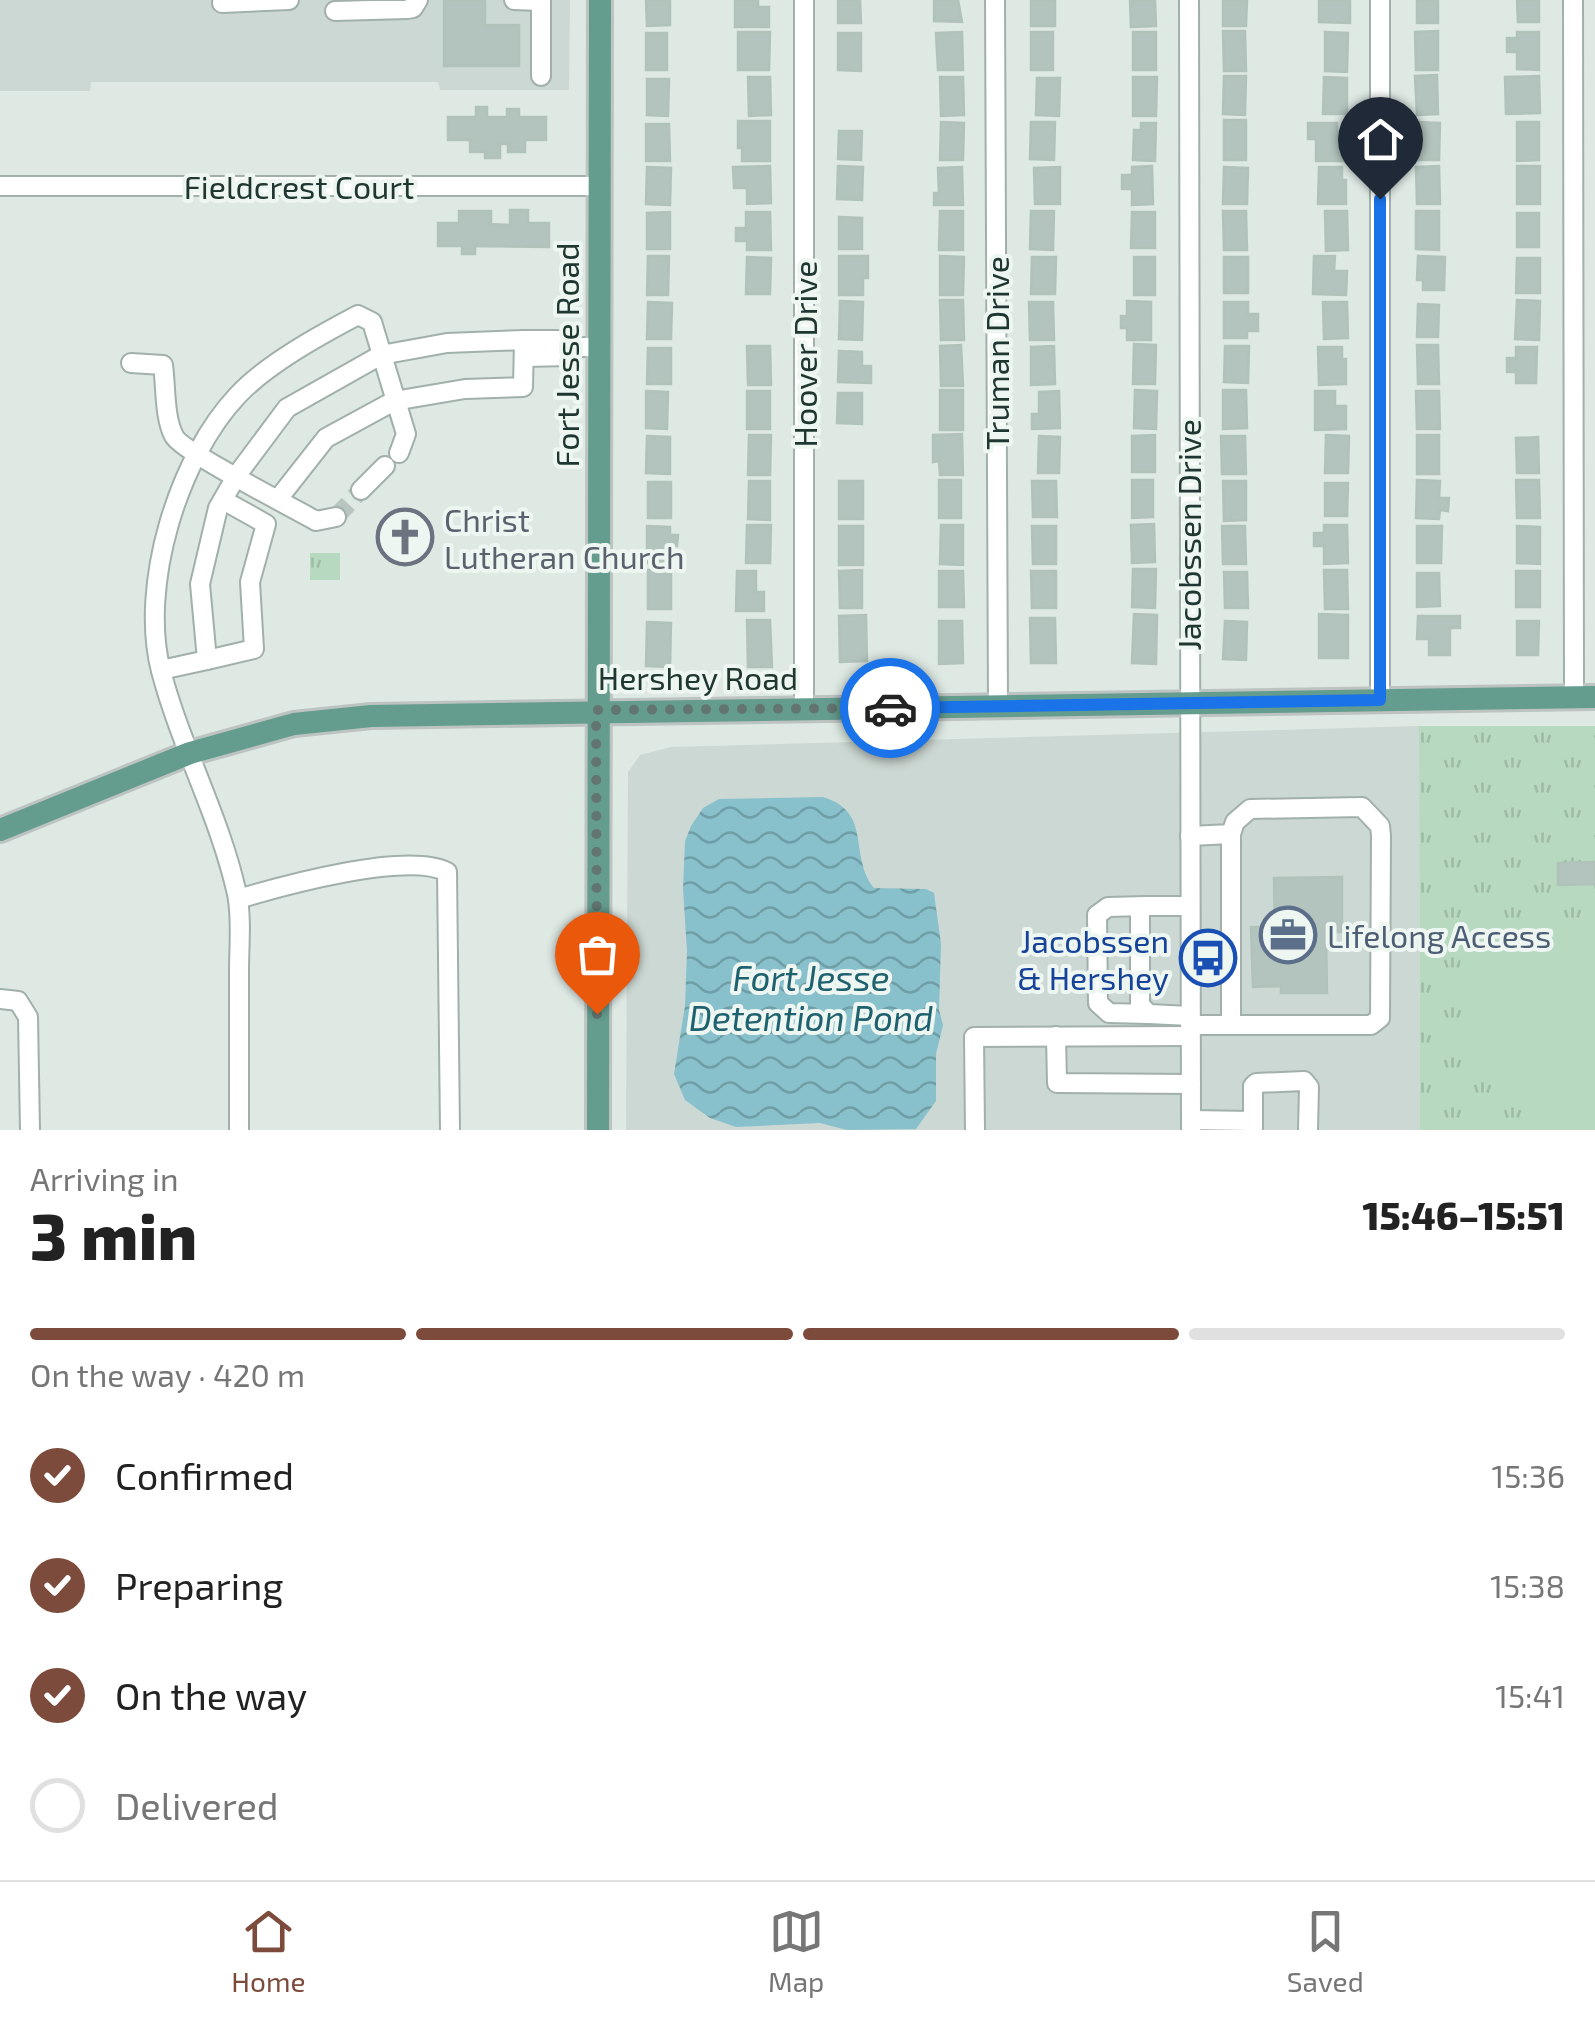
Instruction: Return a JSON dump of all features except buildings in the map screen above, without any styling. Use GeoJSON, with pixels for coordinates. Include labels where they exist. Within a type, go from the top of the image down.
{"type":"FeatureCollection","features":[{"type":"Feature","properties":{"kind":"main road","name":"Fort Jesse Road"},"geometry":{"type":"LineString","coordinates":[[598,1130],[596,710],[588,347],[599,186],[600,0]]}},
{"type":"Feature","properties":{"kind":"main road","name":"Hershey Road"},"geometry":{"type":"LineString","coordinates":[[0,830],[190,753],[294,724],[371,716],[1584,697]]}},
{"type":"Feature","properties":{"kind":"street"},"geometry":{"type":"LineString","coordinates":[[222,3],[289,0]]}},
{"type":"Feature","properties":{"kind":"street"},"geometry":{"type":"LineString","coordinates":[[336,11],[407,9],[414,8],[418,0]]}},
{"type":"Feature","properties":{"kind":"street"},"geometry":{"type":"LineString","coordinates":[[514,0],[541,1],[541,76]]}},
{"type":"Feature","properties":{"kind":"street","name":"Hoover Drive"},"geometry":{"type":"LineString","coordinates":[[804,0],[804,709]]}},
{"type":"Feature","properties":{"kind":"street","name":"Truman Drive"},"geometry":{"type":"LineString","coordinates":[[995,0],[998,707]]}},
{"type":"Feature","properties":{"kind":"street","name":"Jacobssen Drive"},"geometry":{"type":"LineString","coordinates":[[1189,0],[1191,1125]]}},
{"type":"Feature","properties":{"kind":"street"},"geometry":{"type":"LineString","coordinates":[[1380,0],[1380,700]]}},
{"type":"Feature","properties":{"kind":"street"},"geometry":{"type":"LineString","coordinates":[[1573,0],[1584,697]]}},
{"type":"Feature","properties":{"kind":"street","name":"Fieldcrest Court"},"geometry":{"type":"LineString","coordinates":[[0,186],[599,186]]}},
{"type":"Feature","properties":{"kind":"street"},"geometry":{"type":"LineString","coordinates":[[239,1130],[238,900],[211,806],[161,670],[156,642],[160,554],[194,454],[239,394],[312,339],[358,316],[372,322],[406,434],[392,460],[361,490]]}},
{"type":"Feature","properties":{"kind":"street"},"geometry":{"type":"LineString","coordinates":[[206,660],[200,584],[218,508],[236,475],[288,408],[381,355],[447,343],[524,349],[569,340],[588,347]]}},
{"type":"Feature","properties":{"kind":"street"},"geometry":{"type":"LineString","coordinates":[[278,499],[326,438],[394,401],[464,390],[523,387],[524,349]]}},
{"type":"Feature","properties":{"kind":"street"},"geometry":{"type":"LineString","coordinates":[[131,363],[163,365],[175,440],[316,520],[336,516]]}},
{"type":"Feature","properties":{"kind":"street"},"geometry":{"type":"LineString","coordinates":[[161,670],[254,648],[250,582],[266,524],[223,500]]}},
{"type":"Feature","properties":{"kind":"street"},"geometry":{"type":"LineString","coordinates":[[975,1130],[974,1036],[1056,1036],[1190,1026],[1372,1026],[1380,1018],[1381,836],[1375,818],[1362,807],[1250,809],[1235,822],[1231,834],[1231,1025]]}},
{"type":"Feature","properties":{"kind":"street"},"geometry":{"type":"LineString","coordinates":[[1190,836],[1231,834]]}},
{"type":"Feature","properties":{"kind":"street"},"geometry":{"type":"LineString","coordinates":[[238,900],[329,875],[383,868],[437,867],[447,872],[450,1130]]}},
{"type":"Feature","properties":{"kind":"street"},"geometry":{"type":"LineString","coordinates":[[1146,906],[1140,911],[1140,1004],[1149,1014]]}},
{"type":"Feature","properties":{"kind":"street"},"geometry":{"type":"LineString","coordinates":[[1190,906],[1108,907],[1097,915],[1098,1002],[1108,1014],[1149,1014],[1190,1026]]}},
{"type":"Feature","properties":{"kind":"street"},"geometry":{"type":"LineString","coordinates":[[0,999],[18,1001],[28,1018],[30,1130]]}},
{"type":"Feature","properties":{"kind":"street"},"geometry":{"type":"LineString","coordinates":[[1056,1036],[1057,1083],[1191,1084]]}},
{"type":"Feature","properties":{"kind":"street"},"geometry":{"type":"LineString","coordinates":[[1191,1125],[1253,1126],[1256,1082],[1304,1081],[1308,1086],[1308,1130]]}},
{"type":"Feature","properties":{"kind":"shaded area"},"geometry":{"type":"Polygon","coordinates":[[[0,0],[570,0],[569,90],[440,90],[438,82],[91,82],[90,91],[0,91],[0,0]]]}},
{"type":"Feature","properties":{"kind":"shaded area"},"geometry":{"type":"Polygon","coordinates":[[[1419,726],[1420,1130],[626,1130],[628,772],[640,755],[671,747],[1419,726]]]}},
{"type":"Feature","properties":{"kind":"green space"},"geometry":{"type":"Polygon","coordinates":[[[310,553],[340,553],[340,580],[310,580],[310,553]]]}},
{"type":"Feature","properties":{"kind":"green space"},"geometry":{"type":"Polygon","coordinates":[[[1419,726],[1595,726],[1595,1130],[1420,1130],[1419,726]]]}},
{"type":"Feature","properties":{"kind":"green space"},"geometry":{"type":"Polygon","coordinates":[[[1595,920],[1595,1126],[1532,1114],[1491,1085],[1477,1064],[1468,1039],[1460,969],[1463,923],[1595,920]]]}},
{"type":"Feature","properties":{"kind":"water","name":"Fort Jesse Detention Pond"},"geometry":{"type":"Polygon","coordinates":[[[823,797],[848,813],[866,875],[874,888],[926,889],[934,893],[941,944],[939,1010],[943,1025],[936,1054],[936,1101],[916,1129],[847,1130],[820,1123],[736,1127],[710,1118],[685,1100],[674,1074],[685,1006],[683,889],[685,841],[691,826],[703,808],[719,799],[823,797]]]}},
{"type":"Feature","properties":{"kind":"tunnel"},"geometry":{"type":"LineString","coordinates":[[336,517],[361,490]]}},
{"type":"Feature","properties":{"kind":"way so far"},"geometry":{"type":"LineString","coordinates":[[597,1014],[596,710],[890,708]]}},
{"type":"Feature","properties":{"kind":"place","name":"Christ Lutheran Church"},"geometry":{"type":"Point","coordinates":[405,537]}},
{"type":"Feature","properties":{"kind":"place","name":"Lifelong Access"},"geometry":{"type":"Point","coordinates":[1288,935]}},
{"type":"Feature","properties":{"kind":"place","name":"Jacobssen & Hershey"},"geometry":{"type":"Point","coordinates":[1208,958]}},
{"type":"Feature","properties":{"kind":"route"},"geometry":{"type":"LineString","coordinates":[[890,708],[1380,700],[1380,199]]}}]}
